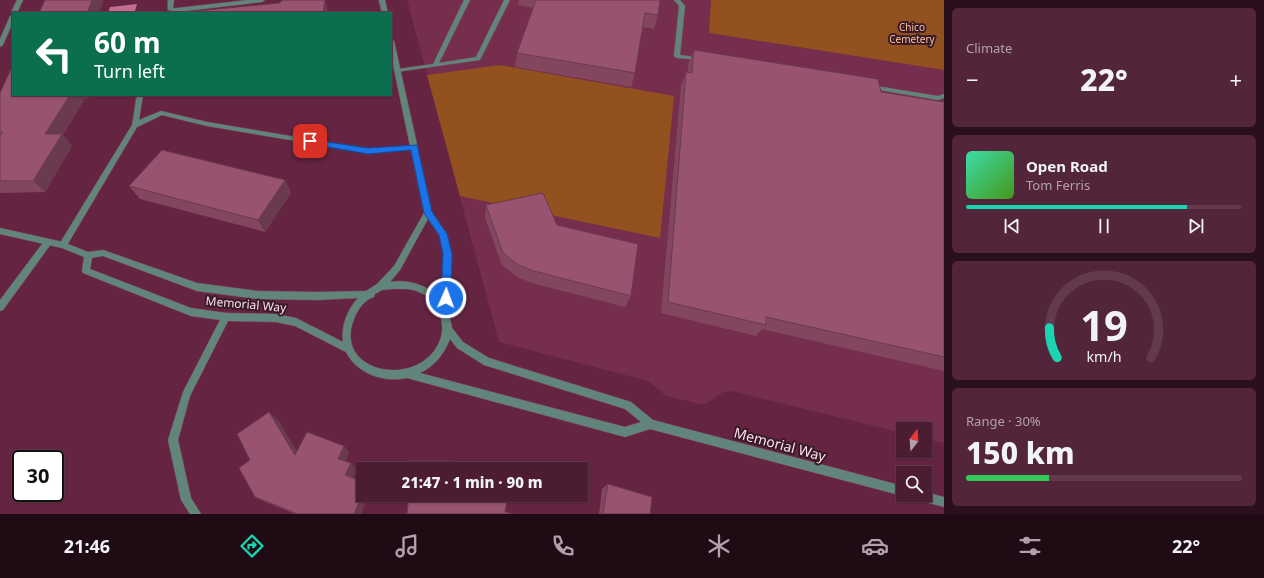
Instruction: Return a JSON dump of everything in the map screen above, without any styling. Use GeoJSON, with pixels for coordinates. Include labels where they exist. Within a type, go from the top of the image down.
{"type":"FeatureCollection","features":[{"type":"Feature","properties":{"kind":"street"},"geometry":{"type":"LineString","coordinates":[[14,12],[20,0]]}},
{"type":"Feature","properties":{"kind":"street"},"geometry":{"type":"LineString","coordinates":[[171,0],[170,9],[177,10],[262,0]]}},
{"type":"Feature","properties":{"kind":"street"},"geometry":{"type":"LineString","coordinates":[[382,0],[385,12]]}},
{"type":"Feature","properties":{"kind":"street"},"geometry":{"type":"LineString","coordinates":[[435,65],[467,0]]}},
{"type":"Feature","properties":{"kind":"street"},"geometry":{"type":"LineString","coordinates":[[398,71],[478,59],[507,0]]}},
{"type":"Feature","properties":{"kind":"street"},"geometry":{"type":"LineString","coordinates":[[677,0],[682,6],[677,56],[708,60]]}},
{"type":"Feature","properties":{"kind":"street"},"geometry":{"type":"LineString","coordinates":[[0,45],[12,18]]}},
{"type":"Feature","properties":{"kind":"street"},"geometry":{"type":"LineString","coordinates":[[392,45],[428,213],[443,234],[448,254],[445,313],[447,336],[441,350],[430,362],[416,371],[399,375],[382,375],[367,369],[354,358],[348,349],[346,328],[352,313],[362,300],[380,287],[397,268],[428,213]]}},
{"type":"Feature","properties":{"kind":"street"},"geometry":{"type":"LineString","coordinates":[[862,86],[938,98],[944,96]]}},
{"type":"Feature","properties":{"kind":"street"},"geometry":{"type":"LineString","coordinates":[[63,245],[135,125],[140,96]]}},
{"type":"Feature","properties":{"kind":"street"},"geometry":{"type":"LineString","coordinates":[[135,125],[161,112],[207,124],[368,151],[414,147]]}},
{"type":"Feature","properties":{"kind":"street","name":"Memorial Way"},"geometry":{"type":"LineString","coordinates":[[0,231],[63,245],[88,255],[103,253],[197,287],[258,296],[371,294]]}},
{"type":"Feature","properties":{"kind":"street"},"geometry":{"type":"LineString","coordinates":[[0,307],[48,242]]}},
{"type":"Feature","properties":{"kind":"street","name":"Memorial Way"},"geometry":{"type":"LineString","coordinates":[[88,255],[86,271],[191,312],[226,317],[276,318],[296,322],[348,349]]}},
{"type":"Feature","properties":{"kind":"street"},"geometry":{"type":"LineString","coordinates":[[380,287],[409,285],[423,289],[435,297],[445,313]]}},
{"type":"Feature","properties":{"kind":"street"},"geometry":{"type":"LineString","coordinates":[[196,514],[186,500],[173,440],[186,395],[226,317]]}},
{"type":"Feature","properties":{"kind":"street","name":"Memorial Way"},"geometry":{"type":"LineString","coordinates":[[447,329],[460,345],[487,362],[628,405],[650,424],[896,489]]}},
{"type":"Feature","properties":{"kind":"street"},"geometry":{"type":"LineString","coordinates":[[407,374],[625,432],[650,424]]}},
{"type":"Feature","properties":{"kind":"street"},"geometry":{"type":"LineString","coordinates":[[932,499],[944,502]]}},
{"type":"Feature","properties":{"kind":"shaded area"},"geometry":{"type":"Polygon","coordinates":[[[407,0],[711,0],[709,33],[944,70],[944,443],[932,440],[932,422],[896,422],[896,431],[731,391],[723,392],[706,404],[700,404],[666,396],[648,381],[499,342],[407,0]]]}},
{"type":"Feature","properties":{"kind":"shaded area"},"geometry":{"type":"Polygon","coordinates":[[[137,4],[135,11],[108,12],[110,7],[137,4]]]}},
{"type":"Feature","properties":{"kind":"green space","name":"Chico Cemetery"},"geometry":{"type":"Polygon","coordinates":[[[711,0],[944,0],[944,70],[709,33],[711,0]]]}},
{"type":"Feature","properties":{"kind":"green space"},"geometry":{"type":"Polygon","coordinates":[[[500,65],[674,96],[660,238],[460,196],[427,75],[500,65]]]}},
{"type":"Feature","properties":{"kind":"building"},"geometry":{"type":"Polygon","coordinates":[[[45,0],[92,0],[87,12],[39,12],[45,0]]]}},
{"type":"Feature","properties":{"kind":"building"},"geometry":{"type":"Polygon","coordinates":[[[283,0],[325,0],[323,12],[196,12],[196,11],[279,3],[283,0]]]}},
{"type":"Feature","properties":{"kind":"building"},"geometry":{"type":"Polygon","coordinates":[[[536,0],[660,0],[658,15],[645,13],[635,73],[517,53],[536,0]]]}},
{"type":"Feature","properties":{"kind":"building"},"geometry":{"type":"Polygon","coordinates":[[[694,50],[878,79],[881,92],[944,102],[944,357],[766,317],[766,325],[668,302],[686,72],[692,73],[694,50]]]}},
{"type":"Feature","properties":{"kind":"building"},"geometry":{"type":"Polygon","coordinates":[[[12,69],[12,96],[69,96],[45,134],[62,134],[33,181],[0,181],[0,136],[3,132],[0,132],[0,93],[12,69]]]}},
{"type":"Feature","properties":{"kind":"building"},"geometry":{"type":"Polygon","coordinates":[[[162,150],[285,180],[258,220],[129,186],[162,150]]]}},
{"type":"Feature","properties":{"kind":"building"},"geometry":{"type":"Polygon","coordinates":[[[543,193],[557,225],[638,244],[631,296],[534,271],[518,265],[503,253],[486,205],[543,193]]]}},
{"type":"Feature","properties":{"kind":"building"},"geometry":{"type":"Polygon","coordinates":[[[269,412],[295,455],[307,432],[344,446],[338,459],[351,463],[345,475],[356,479],[356,502],[359,502],[354,514],[298,514],[255,497],[239,468],[250,460],[237,434],[269,412]]]}},
{"type":"Feature","properties":{"kind":"building"},"geometry":{"type":"Polygon","coordinates":[[[411,461],[451,461],[451,462],[411,461]]]}},
{"type":"Feature","properties":{"kind":"building"},"geometry":{"type":"Polygon","coordinates":[[[608,484],[652,497],[650,514],[603,514],[608,484]]]}},
{"type":"Feature","properties":{"kind":"building"},"geometry":{"type":"Polygon","coordinates":[[[408,502],[507,502],[505,512],[514,514],[407,514],[408,502]]]}},
{"type":"Feature","properties":{"kind":"route"},"geometry":{"type":"LineString","coordinates":[[310,141],[368,151],[414,147],[428,213],[443,234],[448,254],[446,298]]}}]}
